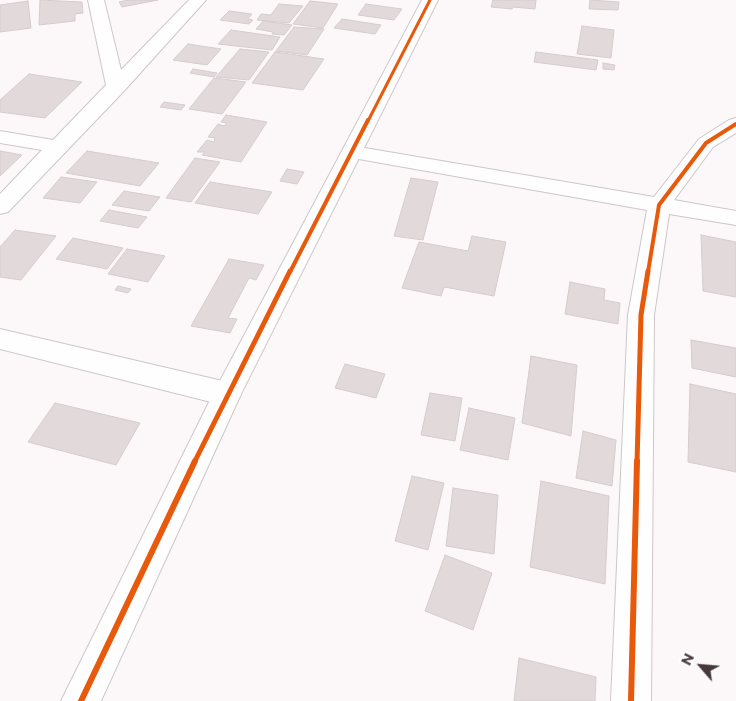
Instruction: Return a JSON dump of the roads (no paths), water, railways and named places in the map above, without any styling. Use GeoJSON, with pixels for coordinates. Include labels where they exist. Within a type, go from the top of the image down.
{"type":"FeatureCollection","features":[{"type":"Feature","properties":{"kind":"street"},"geometry":{"type":"LineString","coordinates":[[96,0],[116,88]]}},
{"type":"Feature","properties":{"kind":"street"},"geometry":{"type":"LineString","coordinates":[[0,207],[116,88],[198,0]]}},
{"type":"Feature","properties":{"kind":"street"},"geometry":{"type":"LineString","coordinates":[[81,701],[227,394],[430,0]]}},
{"type":"Feature","properties":{"kind":"street"},"geometry":{"type":"LineString","coordinates":[[631,701],[641,315],[659,205],[706,143],[736,124]]}},
{"type":"Feature","properties":{"kind":"street"},"geometry":{"type":"LineString","coordinates":[[0,137],[58,147]]}},
{"type":"Feature","properties":{"kind":"street"},"geometry":{"type":"LineString","coordinates":[[353,152],[736,218]]}},
{"type":"Feature","properties":{"kind":"street"},"geometry":{"type":"LineString","coordinates":[[0,339],[227,394]]}}]}
